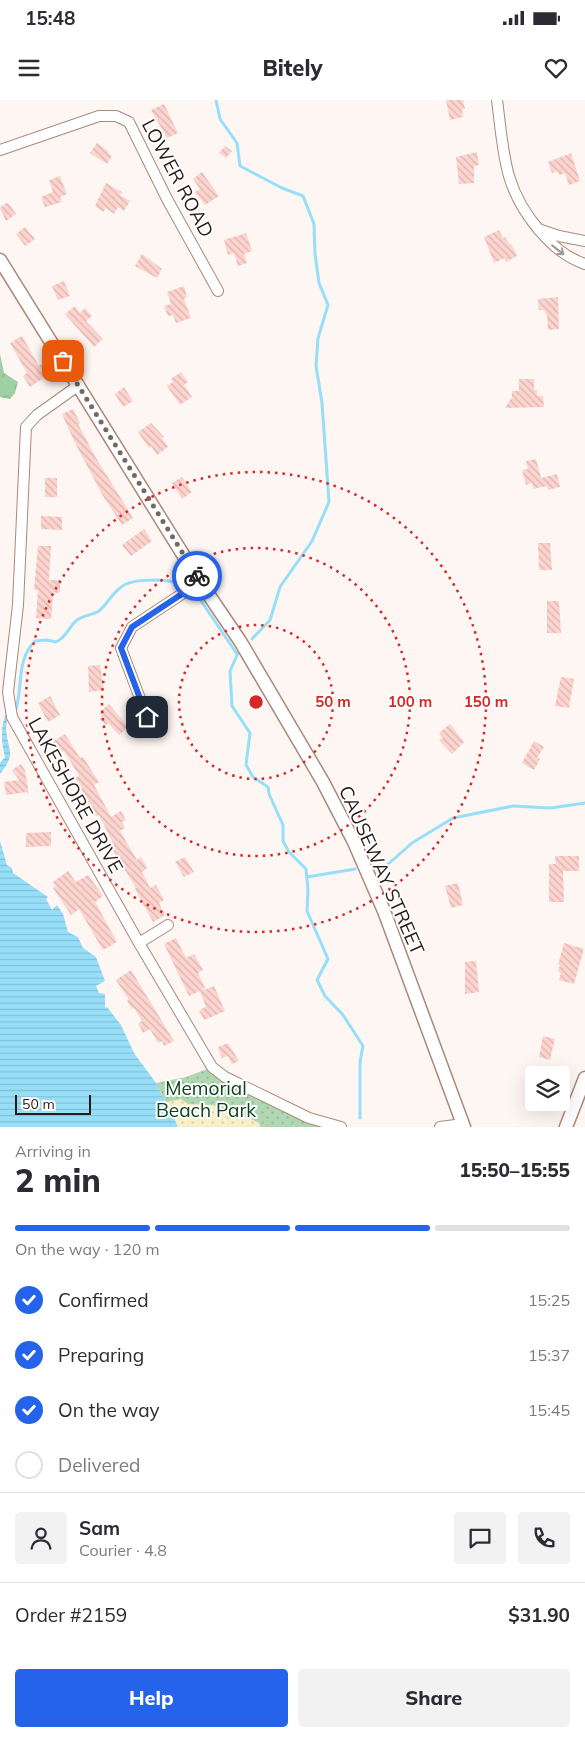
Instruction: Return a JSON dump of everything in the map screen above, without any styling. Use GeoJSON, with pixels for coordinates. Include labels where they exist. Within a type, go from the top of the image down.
{"type":"FeatureCollection","features":[{"type":"Feature","properties":{"kind":"street"},"geometry":{"type":"LineString","coordinates":[[497,100],[511,187],[521,208],[537,229],[557,250],[570,259],[585,264]]}},
{"type":"Feature","properties":{"kind":"street","name":"LOWER ROAD"},"geometry":{"type":"LineString","coordinates":[[0,150],[99,116],[116,116],[129,122],[167,199],[218,291]]}},
{"type":"Feature","properties":{"kind":"street"},"geometry":{"type":"LineString","coordinates":[[537,229],[585,241]]}},
{"type":"Feature","properties":{"kind":"street","name":"CAUSEWAY STREET"},"geometry":{"type":"LineString","coordinates":[[0,260],[200,582],[249,656],[323,782],[354,842],[384,911],[463,1126]]}},
{"type":"Feature","properties":{"kind":"street","name":"LAKESHORE DRIVE"},"geometry":{"type":"LineString","coordinates":[[78,385],[37,415],[26,427],[18,605],[8,692],[12,717],[139,943],[212,1067],[225,1077],[294,1111],[315,1120],[342,1127]]}},
{"type":"Feature","properties":{"kind":"street"},"geometry":{"type":"LineString","coordinates":[[147,717],[121,648],[132,627],[200,582]]}},
{"type":"Feature","properties":{"kind":"street"},"geometry":{"type":"LineString","coordinates":[[139,943],[168,925]]}},
{"type":"Feature","properties":{"kind":"street"},"geometry":{"type":"LineString","coordinates":[[566,1127],[585,1078]]}},
{"type":"Feature","properties":{"kind":"street"},"geometry":{"type":"LineString","coordinates":[[440,1127],[463,1126]]}},
{"type":"Feature","properties":{"kind":"green space"},"geometry":{"type":"Polygon","coordinates":[[[0,354],[4,373],[18,382],[15,393],[10,399],[0,397],[0,354]]]}},
{"type":"Feature","properties":{"kind":"green space","name":"Memorial Beach Park"},"geometry":{"type":"Polygon","coordinates":[[[212,1067],[217,1072],[341,1127],[178,1127],[156,1083],[186,1077],[212,1067]]]}},
{"type":"Feature","properties":{"kind":"sand"},"geometry":{"type":"Polygon","coordinates":[[[181,1099],[188,1104],[213,1105],[228,1113],[233,1110],[259,1123],[260,1127],[178,1127],[167,1102],[181,1099]]]}},
{"type":"Feature","properties":{"kind":"water"},"geometry":{"type":"Polygon","coordinates":[[[8,710],[6,729],[10,756],[0,774],[0,763],[5,757],[2,727],[8,710]]]}},
{"type":"Feature","properties":{"kind":"water"},"geometry":{"type":"Polygon","coordinates":[[[0,841],[7,865],[12,868],[13,873],[48,897],[46,899],[52,910],[57,905],[63,914],[68,932],[78,937],[83,948],[96,957],[105,981],[96,986],[99,993],[105,994],[105,1008],[107,1007],[121,1025],[134,1053],[156,1083],[178,1127],[0,1127],[0,841]]]}},
{"type":"Feature","properties":{"kind":"building"},"geometry":{"type":"Polygon","coordinates":[[[446,100],[463,100],[465,109],[462,109],[463,117],[450,120],[446,100]]]}},
{"type":"Feature","properties":{"kind":"building"},"geometry":{"type":"Polygon","coordinates":[[[164,104],[178,133],[167,138],[151,110],[164,104]]]}},
{"type":"Feature","properties":{"kind":"building"},"geometry":{"type":"Polygon","coordinates":[[[97,143],[112,156],[107,164],[90,153],[97,143]]]}},
{"type":"Feature","properties":{"kind":"building"},"geometry":{"type":"Polygon","coordinates":[[[225,146],[232,151],[226,158],[219,153],[225,146]]]}},
{"type":"Feature","properties":{"kind":"building"},"geometry":{"type":"Polygon","coordinates":[[[477,152],[479,165],[474,166],[474,183],[459,184],[456,157],[477,152]]]}},
{"type":"Feature","properties":{"kind":"building"},"geometry":{"type":"Polygon","coordinates":[[[571,153],[580,181],[569,185],[565,173],[559,175],[557,171],[552,173],[548,162],[571,153]]]}},
{"type":"Feature","properties":{"kind":"building"},"geometry":{"type":"Polygon","coordinates":[[[202,172],[219,196],[205,205],[195,192],[200,189],[193,179],[202,172]]]}},
{"type":"Feature","properties":{"kind":"building"},"geometry":{"type":"Polygon","coordinates":[[[60,176],[67,194],[60,197],[62,202],[45,207],[41,197],[53,192],[49,180],[60,176]]]}},
{"type":"Feature","properties":{"kind":"building"},"geometry":{"type":"Polygon","coordinates":[[[106,183],[122,192],[120,195],[130,201],[124,211],[118,207],[114,214],[106,208],[103,212],[95,206],[106,183]]]}},
{"type":"Feature","properties":{"kind":"building"},"geometry":{"type":"Polygon","coordinates":[[[6,203],[9,204],[16,214],[6,221],[0,208],[6,203]]]}},
{"type":"Feature","properties":{"kind":"building"},"geometry":{"type":"Polygon","coordinates":[[[25,227],[35,239],[25,246],[16,234],[25,227]]]}},
{"type":"Feature","properties":{"kind":"building"},"geometry":{"type":"Polygon","coordinates":[[[499,230],[503,238],[505,237],[511,244],[517,256],[506,262],[505,258],[494,263],[484,237],[499,230]]]}},
{"type":"Feature","properties":{"kind":"building"},"geometry":{"type":"Polygon","coordinates":[[[246,233],[252,251],[244,254],[247,263],[238,266],[234,253],[228,255],[224,240],[246,233]]]}},
{"type":"Feature","properties":{"kind":"building"},"geometry":{"type":"Polygon","coordinates":[[[142,254],[162,269],[157,278],[135,266],[142,254]]]}},
{"type":"Feature","properties":{"kind":"building"},"geometry":{"type":"Polygon","coordinates":[[[64,281],[70,296],[58,300],[52,286],[64,281]]]}},
{"type":"Feature","properties":{"kind":"building"},"geometry":{"type":"Polygon","coordinates":[[[184,286],[187,297],[184,299],[191,318],[176,323],[173,315],[168,316],[164,306],[171,304],[167,292],[184,286]]]}},
{"type":"Feature","properties":{"kind":"building"},"geometry":{"type":"Polygon","coordinates":[[[558,297],[559,329],[548,330],[547,316],[544,310],[539,310],[538,299],[558,297]]]}},
{"type":"Feature","properties":{"kind":"building"},"geometry":{"type":"Polygon","coordinates":[[[75,306],[80,313],[85,308],[92,316],[86,321],[103,339],[94,347],[65,314],[75,306]]]}},
{"type":"Feature","properties":{"kind":"building"},"geometry":{"type":"Polygon","coordinates":[[[22,336],[39,366],[41,364],[48,375],[30,387],[23,376],[27,373],[10,343],[22,336]]]}},
{"type":"Feature","properties":{"kind":"building"},"geometry":{"type":"Polygon","coordinates":[[[181,372],[188,382],[184,385],[192,397],[180,405],[167,386],[173,382],[171,379],[181,372]]]}},
{"type":"Feature","properties":{"kind":"building"},"geometry":{"type":"Polygon","coordinates":[[[519,379],[534,379],[534,390],[537,390],[537,396],[543,396],[544,407],[505,408],[512,397],[512,391],[519,391],[519,379]]]}},
{"type":"Feature","properties":{"kind":"building"},"geometry":{"type":"Polygon","coordinates":[[[124,387],[133,401],[123,407],[115,394],[124,387]]]}},
{"type":"Feature","properties":{"kind":"building"},"geometry":{"type":"Polygon","coordinates":[[[73,409],[80,423],[78,424],[96,458],[133,518],[122,525],[103,496],[62,414],[73,409]]]}},
{"type":"Feature","properties":{"kind":"building"},"geometry":{"type":"Polygon","coordinates":[[[151,423],[164,437],[162,438],[168,447],[157,455],[151,446],[149,448],[138,432],[151,423]]]}},
{"type":"Feature","properties":{"kind":"building"},"geometry":{"type":"Polygon","coordinates":[[[536,459],[541,478],[557,474],[560,487],[548,490],[547,486],[533,489],[532,483],[526,485],[522,470],[528,469],[526,461],[536,459]]]}},
{"type":"Feature","properties":{"kind":"building"},"geometry":{"type":"Polygon","coordinates":[[[182,477],[192,492],[182,499],[172,483],[182,477]]]}},
{"type":"Feature","properties":{"kind":"building"},"geometry":{"type":"Polygon","coordinates":[[[45,478],[57,478],[57,497],[45,497],[45,478]]]}},
{"type":"Feature","properties":{"kind":"building"},"geometry":{"type":"Polygon","coordinates":[[[41,516],[62,517],[62,530],[41,529],[41,516]]]}},
{"type":"Feature","properties":{"kind":"building"},"geometry":{"type":"Polygon","coordinates":[[[144,529],[152,541],[131,556],[122,545],[144,529]]]}},
{"type":"Feature","properties":{"kind":"building"},"geometry":{"type":"Polygon","coordinates":[[[538,543],[550,543],[552,570],[539,570],[538,543]]]}},
{"type":"Feature","properties":{"kind":"building"},"geometry":{"type":"Polygon","coordinates":[[[38,546],[51,546],[49,580],[60,580],[60,592],[53,594],[51,619],[36,618],[38,590],[34,590],[38,546]]]}},
{"type":"Feature","properties":{"kind":"building"},"geometry":{"type":"Polygon","coordinates":[[[547,601],[559,601],[561,633],[547,633],[547,601]]]}},
{"type":"Feature","properties":{"kind":"building"},"geometry":{"type":"Polygon","coordinates":[[[100,665],[104,690],[89,692],[88,666],[100,665]]]}},
{"type":"Feature","properties":{"kind":"building"},"geometry":{"type":"Polygon","coordinates":[[[561,677],[574,679],[569,708],[555,706],[561,677]]]}},
{"type":"Feature","properties":{"kind":"building"},"geometry":{"type":"Polygon","coordinates":[[[50,696],[60,715],[48,722],[38,703],[50,696]]]}},
{"type":"Feature","properties":{"kind":"building"},"geometry":{"type":"Polygon","coordinates":[[[109,704],[128,727],[119,735],[108,723],[106,725],[100,719],[102,716],[99,713],[109,704]]]}},
{"type":"Feature","properties":{"kind":"building"},"geometry":{"type":"Polygon","coordinates":[[[450,724],[464,742],[452,754],[439,740],[443,738],[439,733],[450,724]]]}},
{"type":"Feature","properties":{"kind":"building"},"geometry":{"type":"Polygon","coordinates":[[[65,734],[80,758],[83,757],[99,782],[94,785],[111,817],[121,811],[126,820],[122,822],[125,828],[120,831],[137,860],[141,857],[147,868],[142,872],[150,888],[156,885],[164,900],[159,903],[165,915],[153,922],[136,888],[111,847],[114,845],[99,815],[96,816],[75,778],[79,776],[64,751],[62,752],[59,748],[54,751],[49,744],[65,734]]]}},
{"type":"Feature","properties":{"kind":"building"},"geometry":{"type":"Polygon","coordinates":[[[534,741],[544,747],[537,758],[540,759],[534,770],[522,763],[534,741]]]}},
{"type":"Feature","properties":{"kind":"building"},"geometry":{"type":"Polygon","coordinates":[[[21,764],[25,770],[29,795],[27,792],[6,795],[4,782],[19,780],[12,770],[21,764]]]}},
{"type":"Feature","properties":{"kind":"building"},"geometry":{"type":"Polygon","coordinates":[[[51,832],[51,846],[26,847],[26,833],[51,832]]]}},
{"type":"Feature","properties":{"kind":"building"},"geometry":{"type":"Polygon","coordinates":[[[555,856],[579,856],[579,871],[563,871],[564,902],[549,902],[549,864],[556,864],[555,856]]]}},
{"type":"Feature","properties":{"kind":"building"},"geometry":{"type":"Polygon","coordinates":[[[185,857],[194,872],[184,877],[175,862],[185,857]]]}},
{"type":"Feature","properties":{"kind":"building"},"geometry":{"type":"Polygon","coordinates":[[[68,871],[76,882],[88,875],[103,896],[95,902],[117,942],[103,950],[79,909],[71,915],[53,888],[56,886],[53,882],[68,871]]]}},
{"type":"Feature","properties":{"kind":"building"},"geometry":{"type":"Polygon","coordinates":[[[458,883],[463,905],[451,908],[445,886],[458,883]]]}},
{"type":"Feature","properties":{"kind":"building"},"geometry":{"type":"Polygon","coordinates":[[[176,938],[186,958],[194,954],[203,970],[198,973],[205,988],[201,991],[214,986],[225,1011],[204,1020],[199,1010],[206,1007],[200,991],[189,996],[164,944],[176,938]]]}},
{"type":"Feature","properties":{"kind":"building"},"geometry":{"type":"Polygon","coordinates":[[[564,943],[584,949],[574,984],[559,980],[561,973],[558,972],[560,965],[558,965],[564,943]]]}},
{"type":"Feature","properties":{"kind":"building"},"geometry":{"type":"Polygon","coordinates":[[[476,961],[479,992],[465,994],[465,962],[476,961]]]}},
{"type":"Feature","properties":{"kind":"building"},"geometry":{"type":"Polygon","coordinates":[[[131,970],[174,1041],[164,1046],[162,1041],[158,1043],[150,1029],[143,1033],[138,1023],[142,1021],[134,1008],[132,1009],[127,1001],[129,1000],[116,980],[131,970]]]}},
{"type":"Feature","properties":{"kind":"building"},"geometry":{"type":"Polygon","coordinates":[[[543,1036],[555,1039],[550,1060],[539,1057],[543,1036]]]}},
{"type":"Feature","properties":{"kind":"building"},"geometry":{"type":"Polygon","coordinates":[[[228,1043],[239,1061],[232,1064],[228,1056],[222,1058],[218,1047],[228,1043]]]}},
{"type":"Feature","properties":{"kind":"waterway"},"geometry":{"type":"LineString","coordinates":[[216,100],[220,119],[237,143],[240,166],[282,188],[303,196],[314,224],[315,254],[319,283],[328,305],[318,338],[316,366],[322,403],[329,502],[312,541],[280,587],[270,620],[252,639]]}},
{"type":"Feature","properties":{"kind":"waterway"},"geometry":{"type":"LineString","coordinates":[[16,709],[22,665],[29,648],[35,641],[47,640],[56,642],[60,640],[77,620],[99,611],[117,590],[125,584],[151,580],[170,581],[184,585]]}},
{"type":"Feature","properties":{"kind":"waterway"},"geometry":{"type":"LineString","coordinates":[[195,592],[237,654]]}},
{"type":"Feature","properties":{"kind":"waterway"},"geometry":{"type":"LineString","coordinates":[[238,653],[230,671],[232,706],[250,733],[246,765],[253,777],[268,787],[269,794],[283,825],[283,841],[289,852],[306,869],[307,911],[328,959],[317,980],[325,996],[343,1015],[363,1046],[360,1062],[360,1118]]}},
{"type":"Feature","properties":{"kind":"waterway"},"geometry":{"type":"LineString","coordinates":[[377,867],[386,866],[412,843],[453,818],[513,806],[551,808],[585,803]]}},
{"type":"Feature","properties":{"kind":"waterway"},"geometry":{"type":"LineString","coordinates":[[307,877],[355,869]]}},
{"type":"Feature","properties":{"kind":"way so far"},"geometry":{"type":"LineString","coordinates":[[63,361],[197,576]]}},
{"type":"Feature","properties":{"kind":"route"},"geometry":{"type":"LineString","coordinates":[[147,717],[121,648],[132,627],[200,582],[197,576]]}}]}
